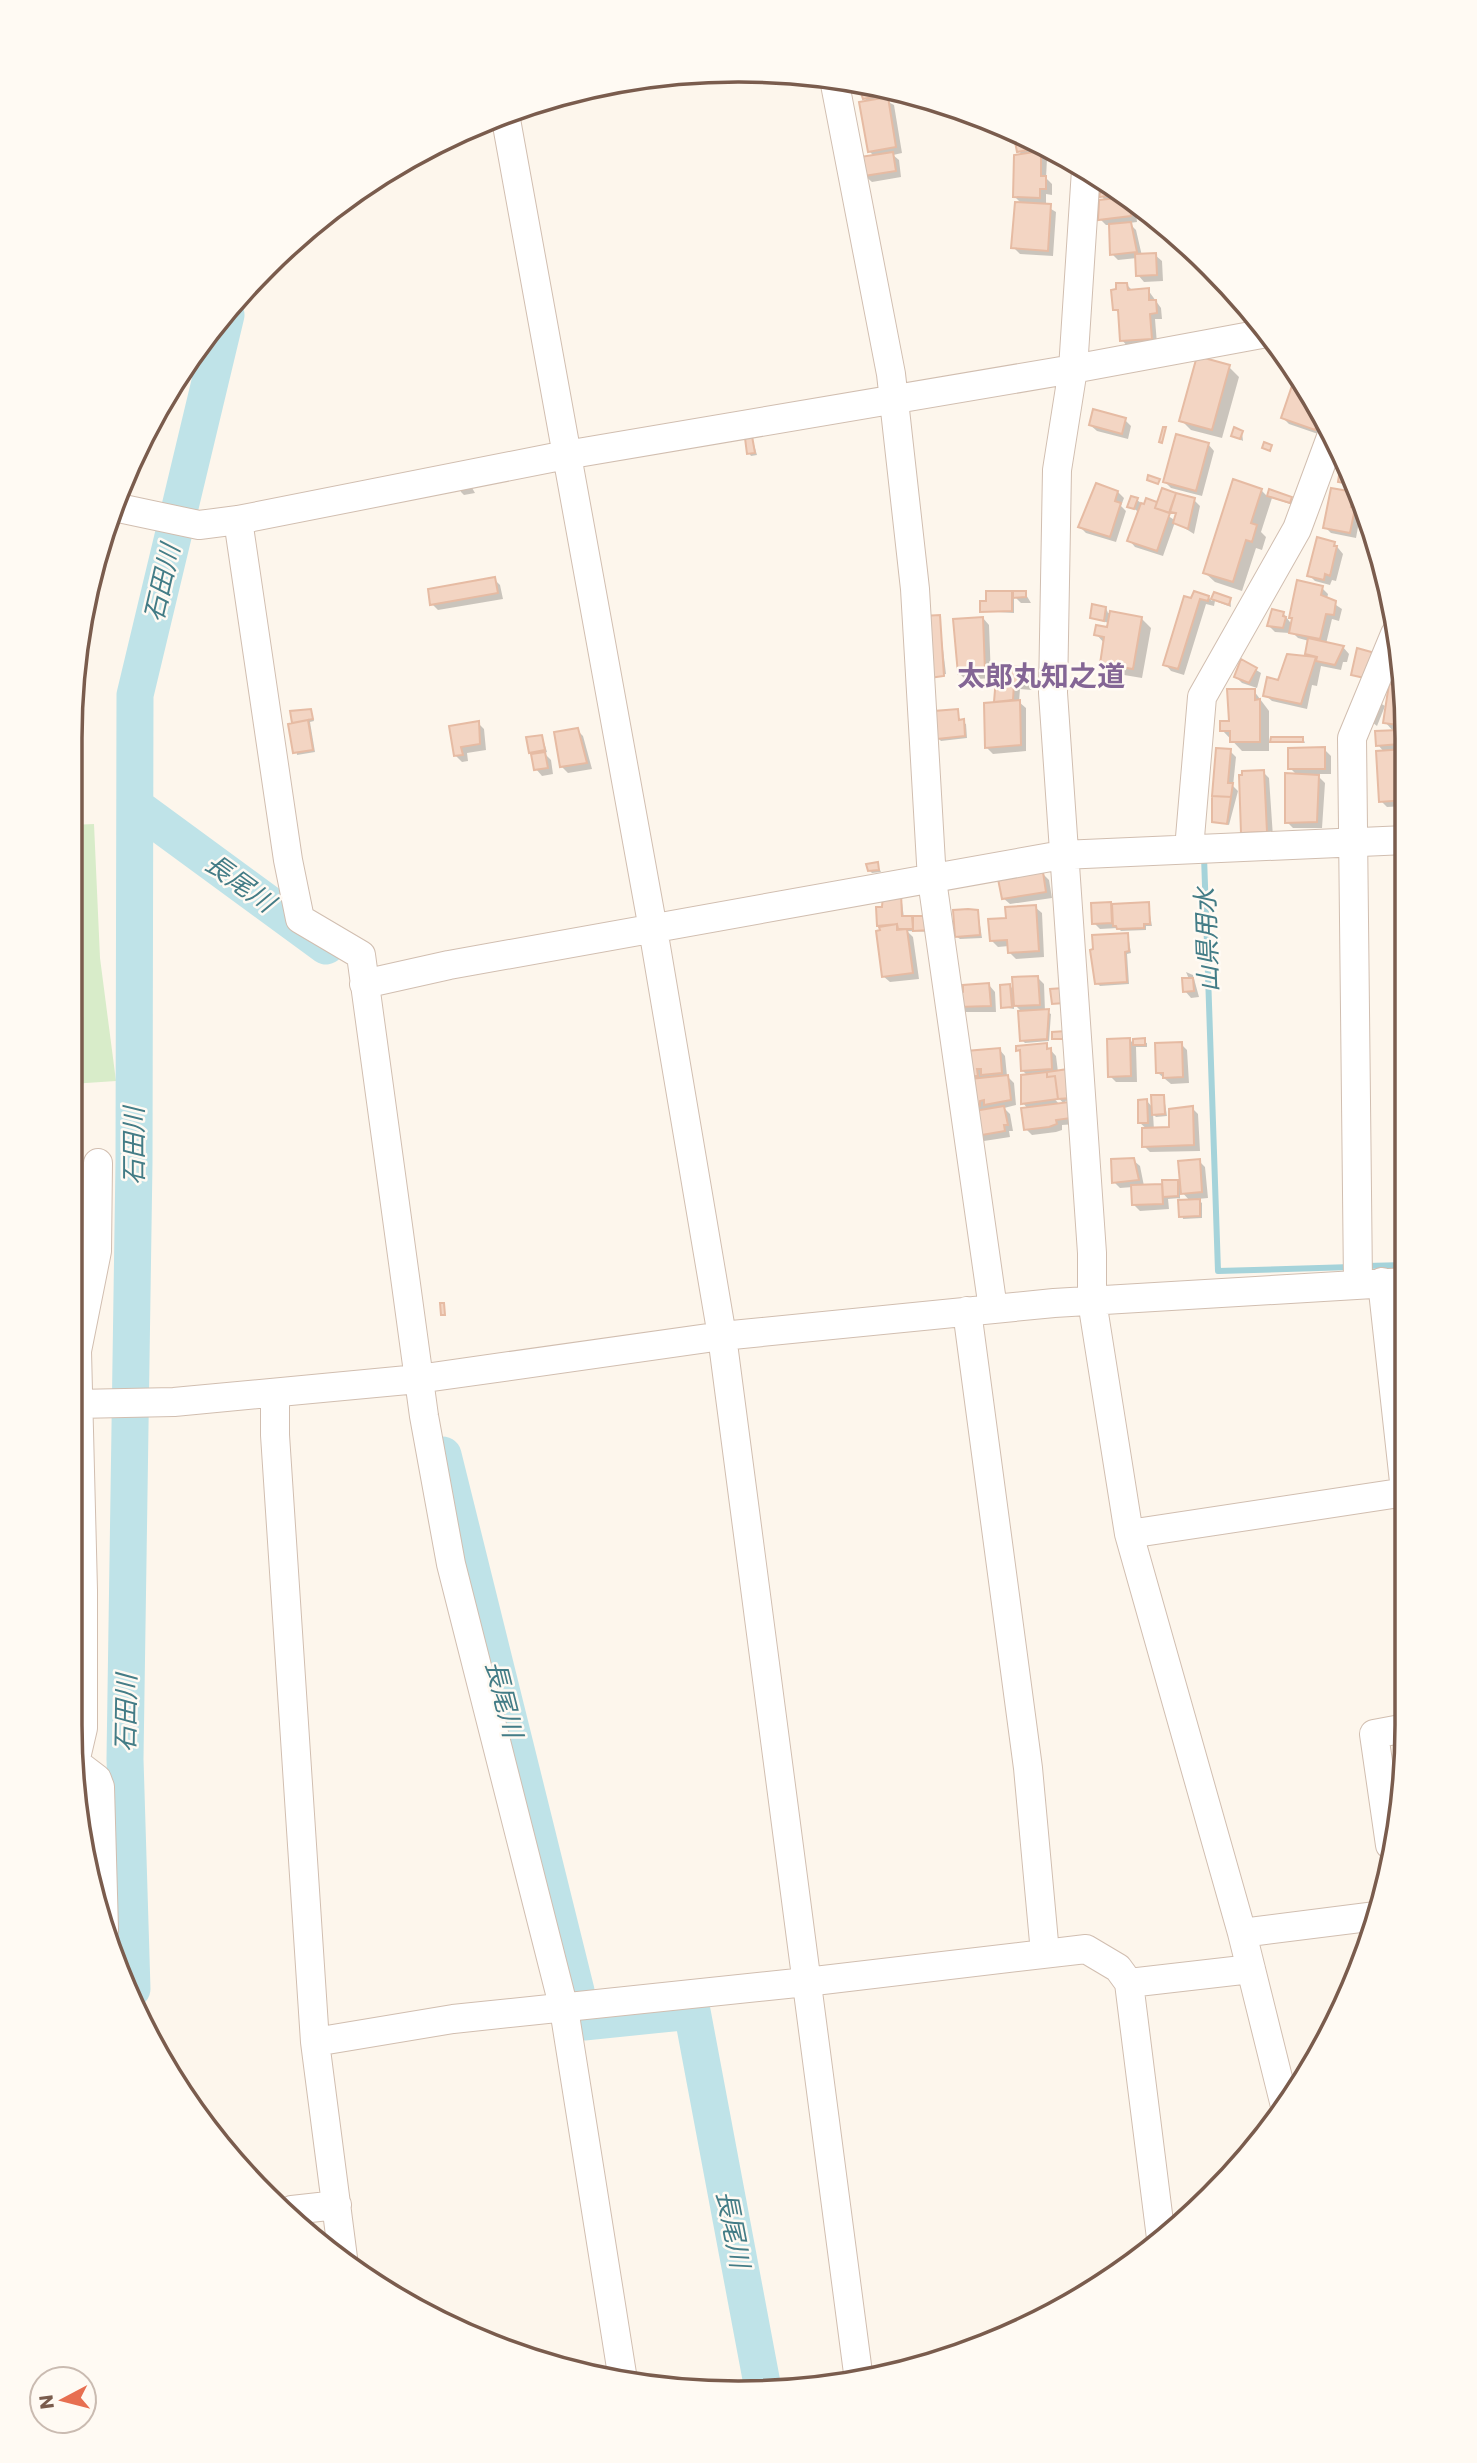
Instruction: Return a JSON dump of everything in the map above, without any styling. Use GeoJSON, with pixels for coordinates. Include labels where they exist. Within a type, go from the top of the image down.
{"type":"FeatureCollection","features":[{"type":"Feature","properties":{"kind":"street"},"geometry":{"type":"LineString","coordinates":[[836,90],[877,294],[893,398],[915,589],[932,880],[980,1310],[1045,1953]]}},
{"type":"Feature","properties":{"kind":"street"},"geometry":{"type":"LineString","coordinates":[[507,125],[653,929],[722,1336],[858,2370]]}},
{"type":"Feature","properties":{"kind":"street"},"geometry":{"type":"LineString","coordinates":[[1085,182],[1073,369],[1057,470],[1053,554],[1053,693],[1062,855],[1092,1254],[1092,1301],[1129,1534],[1242,1933],[1282,2092]]}},
{"type":"Feature","properties":{"kind":"street"},"geometry":{"type":"LineString","coordinates":[[125,509],[198,525],[238,520],[566,455],[1073,369],[1256,335]]}},
{"type":"Feature","properties":{"kind":"street"},"geometry":{"type":"LineString","coordinates":[[1199,849],[1202,697],[1297,528],[1327,448]]}},
{"type":"Feature","properties":{"kind":"street"},"geometry":{"type":"LineString","coordinates":[[238,520],[288,860],[300,919],[361,956],[418,1379],[451,1564],[564,2009],[621,2370]]}},
{"type":"Feature","properties":{"kind":"street"},"geometry":{"type":"LineString","coordinates":[[1388,650],[1352,738],[1353,841],[1382,1282],[1395,1402]]}},
{"type":"Feature","properties":{"kind":"street"},"geometry":{"type":"LineString","coordinates":[[364,984],[1062,855],[1395,840]]}},
{"type":"Feature","properties":{"kind":"street"},"geometry":{"type":"LineString","coordinates":[[82,1322],[97,1251],[98,1163]]}},
{"type":"Feature","properties":{"kind":"street"},"geometry":{"type":"LineString","coordinates":[[86,1403],[174,1402],[275,1394],[418,1379],[722,1336],[980,1310],[1382,1282]]}},
{"type":"Feature","properties":{"kind":"street"},"geometry":{"type":"LineString","coordinates":[[82,1382],[86,1403],[82,1730]]}},
{"type":"Feature","properties":{"kind":"street"},"geometry":{"type":"LineString","coordinates":[[275,1394],[275,1436],[315,2042],[342,2247]]}},
{"type":"Feature","properties":{"kind":"street"},"geometry":{"type":"LineString","coordinates":[[1129,1534],[1395,1496]]}},
{"type":"Feature","properties":{"kind":"street"},"geometry":{"type":"LineString","coordinates":[[1387,1823],[1374,1734],[1395,1730]]}},
{"type":"Feature","properties":{"kind":"street"},"geometry":{"type":"LineString","coordinates":[[84,1767],[97,1779],[100,1787],[103,1885]]}},
{"type":"Feature","properties":{"kind":"street"},"geometry":{"type":"LineString","coordinates":[[1242,1933],[1365,1917]]}},
{"type":"Feature","properties":{"kind":"street"},"geometry":{"type":"LineString","coordinates":[[315,2042],[453,2019],[564,2009],[1086,1949],[1118,1968],[1129,1983],[1160,2227]]}},
{"type":"Feature","properties":{"kind":"street"},"geometry":{"type":"LineString","coordinates":[[1129,1983],[1251,1969]]}},
{"type":"Feature","properties":{"kind":"street"},"geometry":{"type":"LineString","coordinates":[[297,2209],[337,2205]]}},
{"type":"Feature","properties":{"kind":"green space"},"geometry":{"type":"Polygon","coordinates":[[[94,824],[100,958],[116,1081],[82,1083],[82,825],[94,824]]]}},
{"type":"Feature","properties":{"kind":"building"},"geometry":{"type":"Polygon","coordinates":[[[861,94],[873,96],[873,97],[863,99],[861,94]]]}},
{"type":"Feature","properties":{"kind":"building"},"geometry":{"type":"Polygon","coordinates":[[[881,98],[889,100],[896,147],[868,152],[859,102],[881,98]]]}},
{"type":"Feature","properties":{"kind":"building"},"geometry":{"type":"Polygon","coordinates":[[[1015,144],[1029,150],[1017,152],[1015,144]]]}},
{"type":"Feature","properties":{"kind":"building"},"geometry":{"type":"Polygon","coordinates":[[[893,152],[896,171],[864,176],[860,157],[893,152]]]}},
{"type":"Feature","properties":{"kind":"building"},"geometry":{"type":"Polygon","coordinates":[[[1033,152],[1041,156],[1041,176],[1046,176],[1046,189],[1040,189],[1040,198],[1013,197],[1014,155],[1033,152]]]}},
{"type":"Feature","properties":{"kind":"building"},"geometry":{"type":"Polygon","coordinates":[[[1111,199],[1131,213],[1131,216],[1098,220],[1099,200],[1111,199]]]}},
{"type":"Feature","properties":{"kind":"building"},"geometry":{"type":"Polygon","coordinates":[[[1015,202],[1051,204],[1048,251],[1011,248],[1015,202]]]}},
{"type":"Feature","properties":{"kind":"building"},"geometry":{"type":"Polygon","coordinates":[[[1131,222],[1137,252],[1110,255],[1109,224],[1131,222]]]}},
{"type":"Feature","properties":{"kind":"building"},"geometry":{"type":"Polygon","coordinates":[[[1156,253],[1157,275],[1136,276],[1135,254],[1156,253]]]}},
{"type":"Feature","properties":{"kind":"building"},"geometry":{"type":"Polygon","coordinates":[[[1116,283],[1127,283],[1128,290],[1149,288],[1149,300],[1156,300],[1157,313],[1150,314],[1152,339],[1120,341],[1118,310],[1113,310],[1111,290],[1116,289],[1116,283]]]}},
{"type":"Feature","properties":{"kind":"building"},"geometry":{"type":"Polygon","coordinates":[[[1197,356],[1230,365],[1212,430],[1179,421],[1197,356]]]}},
{"type":"Feature","properties":{"kind":"building"},"geometry":{"type":"Polygon","coordinates":[[[1292,386],[1316,427],[1315,430],[1281,418],[1292,386]]]}},
{"type":"Feature","properties":{"kind":"building"},"geometry":{"type":"Polygon","coordinates":[[[1093,409],[1126,418],[1122,434],[1089,425],[1093,409]]]}},
{"type":"Feature","properties":{"kind":"building"},"geometry":{"type":"Polygon","coordinates":[[[1163,427],[1166,427],[1162,443],[1159,442],[1163,427]]]}},
{"type":"Feature","properties":{"kind":"building"},"geometry":{"type":"Polygon","coordinates":[[[1234,427],[1243,431],[1240,439],[1231,436],[1234,427]]]}},
{"type":"Feature","properties":{"kind":"building"},"geometry":{"type":"Polygon","coordinates":[[[1176,434],[1209,443],[1196,491],[1163,482],[1176,434]]]}},
{"type":"Feature","properties":{"kind":"building"},"geometry":{"type":"Polygon","coordinates":[[[752,436],[755,453],[747,454],[745,438],[752,436]]]}},
{"type":"Feature","properties":{"kind":"building"},"geometry":{"type":"Polygon","coordinates":[[[1264,442],[1272,445],[1270,451],[1262,448],[1264,442]]]}},
{"type":"Feature","properties":{"kind":"building"},"geometry":{"type":"Polygon","coordinates":[[[1148,475],[1160,479],[1158,484],[1147,480],[1148,475]]]}},
{"type":"Feature","properties":{"kind":"building"},"geometry":{"type":"Polygon","coordinates":[[[1233,479],[1262,489],[1251,523],[1257,525],[1252,542],[1246,540],[1233,582],[1203,573],[1233,479]]]}},
{"type":"Feature","properties":{"kind":"building"},"geometry":{"type":"Polygon","coordinates":[[[1096,483],[1118,491],[1115,501],[1121,503],[1110,537],[1078,527],[1096,483]]]}},
{"type":"Feature","properties":{"kind":"building"},"geometry":{"type":"Polygon","coordinates":[[[1162,488],[1176,493],[1169,513],[1155,508],[1162,488]]]}},
{"type":"Feature","properties":{"kind":"building"},"geometry":{"type":"Polygon","coordinates":[[[1331,488],[1346,491],[1354,512],[1350,533],[1323,528],[1331,488]]]}},
{"type":"Feature","properties":{"kind":"building"},"geometry":{"type":"Polygon","coordinates":[[[1269,489],[1292,497],[1290,503],[1267,496],[1269,489]]]}},
{"type":"Feature","properties":{"kind":"building"},"geometry":{"type":"Polygon","coordinates":[[[1176,493],[1195,498],[1188,529],[1173,523],[1176,513],[1170,512],[1176,493]]]}},
{"type":"Feature","properties":{"kind":"building"},"geometry":{"type":"Polygon","coordinates":[[[1131,496],[1138,498],[1134,509],[1127,507],[1131,496]]]}},
{"type":"Feature","properties":{"kind":"building"},"geometry":{"type":"Polygon","coordinates":[[[1146,498],[1157,502],[1155,508],[1170,513],[1157,551],[1127,541],[1141,503],[1144,504],[1146,498]]]}},
{"type":"Feature","properties":{"kind":"building"},"geometry":{"type":"Polygon","coordinates":[[[1317,537],[1335,542],[1334,546],[1337,546],[1330,576],[1325,574],[1324,580],[1307,576],[1317,537]]]}},
{"type":"Feature","properties":{"kind":"building"},"geometry":{"type":"Polygon","coordinates":[[[495,577],[498,593],[430,605],[428,589],[495,577]]]}},
{"type":"Feature","properties":{"kind":"building"},"geometry":{"type":"Polygon","coordinates":[[[1297,580],[1323,586],[1321,595],[1336,601],[1334,615],[1326,614],[1320,639],[1289,633],[1292,618],[1289,618],[1297,580]]]}},
{"type":"Feature","properties":{"kind":"building"},"geometry":{"type":"Polygon","coordinates":[[[986,591],[1012,591],[1012,611],[980,612],[980,601],[986,601],[986,591]]]}},
{"type":"Feature","properties":{"kind":"building"},"geometry":{"type":"Polygon","coordinates":[[[1013,591],[1026,591],[1026,597],[1013,598],[1013,591]]]}},
{"type":"Feature","properties":{"kind":"building"},"geometry":{"type":"Polygon","coordinates":[[[1194,591],[1209,596],[1208,601],[1200,599],[1178,669],[1163,665],[1184,596],[1191,598],[1194,591]]]}},
{"type":"Feature","properties":{"kind":"building"},"geometry":{"type":"Polygon","coordinates":[[[1214,592],[1231,598],[1229,605],[1211,599],[1214,592]]]}},
{"type":"Feature","properties":{"kind":"building"},"geometry":{"type":"Polygon","coordinates":[[[1092,604],[1106,607],[1104,621],[1090,618],[1092,604]]]}},
{"type":"Feature","properties":{"kind":"building"},"geometry":{"type":"Polygon","coordinates":[[[1272,609],[1284,612],[1283,616],[1286,617],[1283,628],[1267,626],[1272,609]]]}},
{"type":"Feature","properties":{"kind":"building"},"geometry":{"type":"Polygon","coordinates":[[[1110,611],[1142,617],[1133,669],[1100,664],[1104,637],[1094,635],[1096,625],[1107,627],[1110,611]]]}},
{"type":"Feature","properties":{"kind":"building"},"geometry":{"type":"Polygon","coordinates":[[[940,615],[944,676],[929,678],[922,616],[940,615]]]}},
{"type":"Feature","properties":{"kind":"building"},"geometry":{"type":"Polygon","coordinates":[[[983,617],[985,672],[958,674],[953,619],[983,617]]]}},
{"type":"Feature","properties":{"kind":"building"},"geometry":{"type":"Polygon","coordinates":[[[1308,638],[1344,646],[1335,665],[1316,661],[1317,657],[1305,654],[1308,638]]]}},
{"type":"Feature","properties":{"kind":"building"},"geometry":{"type":"Polygon","coordinates":[[[1357,648],[1375,653],[1369,679],[1351,675],[1357,648]]]}},
{"type":"Feature","properties":{"kind":"building"},"geometry":{"type":"Polygon","coordinates":[[[1287,654],[1316,657],[1301,704],[1263,696],[1267,677],[1278,680],[1287,654]]]}},
{"type":"Feature","properties":{"kind":"building"},"geometry":{"type":"Polygon","coordinates":[[[1241,659],[1257,668],[1249,683],[1234,677],[1241,659]]]}},
{"type":"Feature","properties":{"kind":"building"},"geometry":{"type":"Polygon","coordinates":[[[997,666],[1027,667],[1026,684],[1014,684],[1013,700],[994,702],[997,666]]]}},
{"type":"Feature","properties":{"kind":"building"},"geometry":{"type":"Polygon","coordinates":[[[1389,684],[1392,684],[1394,724],[1383,723],[1389,684]]]}},
{"type":"Feature","properties":{"kind":"building"},"geometry":{"type":"Polygon","coordinates":[[[1227,689],[1255,689],[1255,700],[1260,699],[1260,742],[1230,742],[1230,731],[1220,731],[1220,721],[1229,721],[1227,689]]]}},
{"type":"Feature","properties":{"kind":"building"},"geometry":{"type":"Polygon","coordinates":[[[1020,700],[1021,745],[985,748],[984,703],[1020,700]]]}},
{"type":"Feature","properties":{"kind":"building"},"geometry":{"type":"Polygon","coordinates":[[[311,709],[313,719],[292,723],[290,711],[311,709]]]}},
{"type":"Feature","properties":{"kind":"building"},"geometry":{"type":"Polygon","coordinates":[[[958,709],[959,720],[964,719],[965,736],[937,739],[934,711],[958,709]]]}},
{"type":"Feature","properties":{"kind":"building"},"geometry":{"type":"Polygon","coordinates":[[[308,720],[313,750],[293,753],[288,724],[308,720]]]}},
{"type":"Feature","properties":{"kind":"building"},"geometry":{"type":"Polygon","coordinates":[[[479,721],[480,744],[461,747],[463,755],[454,756],[449,726],[479,721]]]}},
{"type":"Feature","properties":{"kind":"building"},"geometry":{"type":"Polygon","coordinates":[[[578,728],[587,763],[560,767],[554,732],[578,728]]]}},
{"type":"Feature","properties":{"kind":"building"},"geometry":{"type":"Polygon","coordinates":[[[1395,730],[1395,744],[1376,746],[1375,731],[1395,730]]]}},
{"type":"Feature","properties":{"kind":"building"},"geometry":{"type":"Polygon","coordinates":[[[542,735],[545,750],[529,753],[526,737],[542,735]]]}},
{"type":"Feature","properties":{"kind":"building"},"geometry":{"type":"Polygon","coordinates":[[[1271,737],[1303,737],[1303,742],[1270,742],[1271,737]]]}},
{"type":"Feature","properties":{"kind":"building"},"geometry":{"type":"Polygon","coordinates":[[[1325,747],[1325,769],[1288,769],[1288,748],[1325,747]]]}},
{"type":"Feature","properties":{"kind":"building"},"geometry":{"type":"Polygon","coordinates":[[[1216,748],[1231,749],[1228,783],[1233,783],[1231,797],[1212,796],[1216,748]]]}},
{"type":"Feature","properties":{"kind":"building"},"geometry":{"type":"Polygon","coordinates":[[[1395,750],[1395,801],[1379,802],[1376,751],[1395,750]]]}},
{"type":"Feature","properties":{"kind":"building"},"geometry":{"type":"Polygon","coordinates":[[[545,752],[548,768],[534,770],[531,754],[545,752]]]}},
{"type":"Feature","properties":{"kind":"building"},"geometry":{"type":"Polygon","coordinates":[[[1264,770],[1267,832],[1241,833],[1239,775],[1242,775],[1242,771],[1264,770]]]}},
{"type":"Feature","properties":{"kind":"building"},"geometry":{"type":"Polygon","coordinates":[[[1285,773],[1319,775],[1317,822],[1285,823],[1285,773]]]}},
{"type":"Feature","properties":{"kind":"building"},"geometry":{"type":"Polygon","coordinates":[[[1212,796],[1231,797],[1227,824],[1212,822],[1212,796]]]}},
{"type":"Feature","properties":{"kind":"building"},"geometry":{"type":"Polygon","coordinates":[[[878,862],[879,870],[868,871],[866,864],[878,862]]]}},
{"type":"Feature","properties":{"kind":"building"},"geometry":{"type":"Polygon","coordinates":[[[1043,872],[1046,892],[1002,899],[998,879],[1043,872]]]}},
{"type":"Feature","properties":{"kind":"building"},"geometry":{"type":"Polygon","coordinates":[[[901,893],[902,916],[912,916],[913,929],[898,929],[897,924],[877,926],[876,907],[882,907],[883,894],[901,893]]]}},
{"type":"Feature","properties":{"kind":"building"},"geometry":{"type":"Polygon","coordinates":[[[1111,902],[1112,923],[1092,924],[1091,903],[1111,902]]]}},
{"type":"Feature","properties":{"kind":"building"},"geometry":{"type":"Polygon","coordinates":[[[1149,902],[1150,924],[1144,924],[1144,928],[1117,929],[1113,926],[1112,904],[1149,902]]]}},
{"type":"Feature","properties":{"kind":"building"},"geometry":{"type":"Polygon","coordinates":[[[1036,905],[1039,951],[1008,953],[1007,940],[990,941],[988,919],[1006,918],[1005,907],[1036,905]]]}},
{"type":"Feature","properties":{"kind":"building"},"geometry":{"type":"Polygon","coordinates":[[[953,910],[978,910],[980,935],[955,937],[953,910]]]}},
{"type":"Feature","properties":{"kind":"building"},"geometry":{"type":"Polygon","coordinates":[[[913,916],[931,916],[932,930],[913,931],[913,916]]]}},
{"type":"Feature","properties":{"kind":"building"},"geometry":{"type":"Polygon","coordinates":[[[897,924],[897,930],[907,929],[913,973],[882,977],[876,931],[880,930],[879,927],[897,924]]]}},
{"type":"Feature","properties":{"kind":"building"},"geometry":{"type":"Polygon","coordinates":[[[1128,933],[1129,951],[1125,952],[1127,982],[1095,984],[1090,950],[1093,949],[1092,935],[1128,933]]]}},
{"type":"Feature","properties":{"kind":"building"},"geometry":{"type":"Polygon","coordinates":[[[1038,976],[1040,1005],[1014,1006],[1012,977],[1038,976]]]}},
{"type":"Feature","properties":{"kind":"building"},"geometry":{"type":"Polygon","coordinates":[[[1182,978],[1193,978],[1194,991],[1183,992],[1182,978]]]}},
{"type":"Feature","properties":{"kind":"building"},"geometry":{"type":"Polygon","coordinates":[[[989,983],[991,1006],[957,1007],[956,993],[963,992],[963,985],[989,983]]]}},
{"type":"Feature","properties":{"kind":"building"},"geometry":{"type":"Polygon","coordinates":[[[1010,984],[1012,1007],[1001,1008],[1000,985],[1010,984]]]}},
{"type":"Feature","properties":{"kind":"building"},"geometry":{"type":"Polygon","coordinates":[[[1063,988],[1064,1003],[1052,1004],[1050,989],[1063,988]]]}},
{"type":"Feature","properties":{"kind":"building"},"geometry":{"type":"Polygon","coordinates":[[[1049,1009],[1047,1039],[1020,1041],[1018,1011],[1049,1009]]]}},
{"type":"Feature","properties":{"kind":"building"},"geometry":{"type":"Polygon","coordinates":[[[1066,1031],[1067,1039],[1052,1039],[1052,1032],[1066,1031]]]}},
{"type":"Feature","properties":{"kind":"building"},"geometry":{"type":"Polygon","coordinates":[[[1130,1038],[1131,1076],[1108,1077],[1107,1039],[1130,1038]]]}},
{"type":"Feature","properties":{"kind":"building"},"geometry":{"type":"Polygon","coordinates":[[[1145,1038],[1145,1045],[1133,1045],[1133,1039],[1145,1038]]]}},
{"type":"Feature","properties":{"kind":"building"},"geometry":{"type":"Polygon","coordinates":[[[1182,1042],[1183,1077],[1163,1078],[1163,1073],[1156,1073],[1155,1043],[1182,1042]]]}},
{"type":"Feature","properties":{"kind":"building"},"geometry":{"type":"Polygon","coordinates":[[[1047,1043],[1047,1049],[1051,1048],[1052,1069],[1021,1071],[1020,1050],[1016,1051],[1016,1046],[1047,1043]]]}},
{"type":"Feature","properties":{"kind":"building"},"geometry":{"type":"Polygon","coordinates":[[[1000,1048],[1002,1073],[981,1075],[981,1069],[977,1069],[978,1076],[967,1076],[966,1051],[1000,1048]]]}},
{"type":"Feature","properties":{"kind":"building"},"geometry":{"type":"Polygon","coordinates":[[[1068,1069],[1071,1098],[1058,1099],[1055,1076],[1047,1077],[1047,1072],[1068,1069]]]}},
{"type":"Feature","properties":{"kind":"building"},"geometry":{"type":"Polygon","coordinates":[[[1047,1072],[1047,1077],[1055,1076],[1058,1099],[1021,1104],[1021,1075],[1047,1072]]]}},
{"type":"Feature","properties":{"kind":"building"},"geometry":{"type":"Polygon","coordinates":[[[1008,1075],[1011,1100],[984,1105],[984,1100],[980,1101],[980,1106],[971,1107],[970,1079],[1008,1075]]]}},
{"type":"Feature","properties":{"kind":"building"},"geometry":{"type":"Polygon","coordinates":[[[1151,1095],[1164,1095],[1165,1114],[1152,1115],[1151,1095]]]}},
{"type":"Feature","properties":{"kind":"building"},"geometry":{"type":"Polygon","coordinates":[[[1147,1099],[1148,1123],[1138,1123],[1138,1100],[1147,1099]]]}},
{"type":"Feature","properties":{"kind":"building"},"geometry":{"type":"Polygon","coordinates":[[[1069,1102],[1071,1118],[1056,1120],[1057,1124],[1049,1127],[1024,1130],[1021,1108],[1069,1102]]]}},
{"type":"Feature","properties":{"kind":"building"},"geometry":{"type":"Polygon","coordinates":[[[1004,1106],[1008,1125],[1004,1125],[1005,1131],[976,1136],[974,1111],[1004,1106]]]}},
{"type":"Feature","properties":{"kind":"building"},"geometry":{"type":"Polygon","coordinates":[[[1193,1106],[1194,1145],[1142,1147],[1142,1128],[1169,1127],[1169,1109],[1193,1106]]]}},
{"type":"Feature","properties":{"kind":"building"},"geometry":{"type":"Polygon","coordinates":[[[1134,1158],[1139,1180],[1112,1183],[1111,1159],[1134,1158]]]}},
{"type":"Feature","properties":{"kind":"building"},"geometry":{"type":"Polygon","coordinates":[[[1200,1159],[1202,1192],[1181,1194],[1178,1161],[1200,1159]]]}},
{"type":"Feature","properties":{"kind":"building"},"geometry":{"type":"Polygon","coordinates":[[[1162,1180],[1178,1180],[1178,1196],[1163,1197],[1162,1180]]]}},
{"type":"Feature","properties":{"kind":"building"},"geometry":{"type":"Polygon","coordinates":[[[1162,1184],[1163,1204],[1132,1205],[1131,1185],[1162,1184]]]}},
{"type":"Feature","properties":{"kind":"building"},"geometry":{"type":"Polygon","coordinates":[[[1200,1199],[1200,1216],[1179,1217],[1178,1200],[1200,1199]]]}},
{"type":"Feature","properties":{"kind":"building"},"geometry":{"type":"Polygon","coordinates":[[[440,1303],[444,1303],[445,1315],[441,1315],[440,1303]]]}},
{"type":"Feature","properties":{"kind":"waterway","name":"石田川"},"geometry":{"type":"LineString","coordinates":[[132,1975],[125,1759],[134,1162],[135,695],[221,335]]}},
{"type":"Feature","properties":{"kind":"waterway","name":"長尾川"},"geometry":{"type":"LineString","coordinates":[[135,806],[326,946]]}},
{"type":"Feature","properties":{"kind":"waterway","name":"山県用水"},"geometry":{"type":"LineString","coordinates":[[1204,856],[1218,1271],[1352,1267]]}},
{"type":"Feature","properties":{"kind":"waterway","name":"山県用水"},"geometry":{"type":"LineString","coordinates":[[1366,1266],[1395,1265]]}},
{"type":"Feature","properties":{"kind":"waterway","name":"長尾川"},"geometry":{"type":"LineString","coordinates":[[443,1455],[576,1991]]}},
{"type":"Feature","properties":{"kind":"waterway","name":"長尾川"},"geometry":{"type":"LineString","coordinates":[[584,2022],[692,2011],[761,2380]]}},
{"type":"Feature","properties":{"kind":"district","name":"太郎丸知之道"},"geometry":{"type":"Point","coordinates":[1041,676]}}]}
